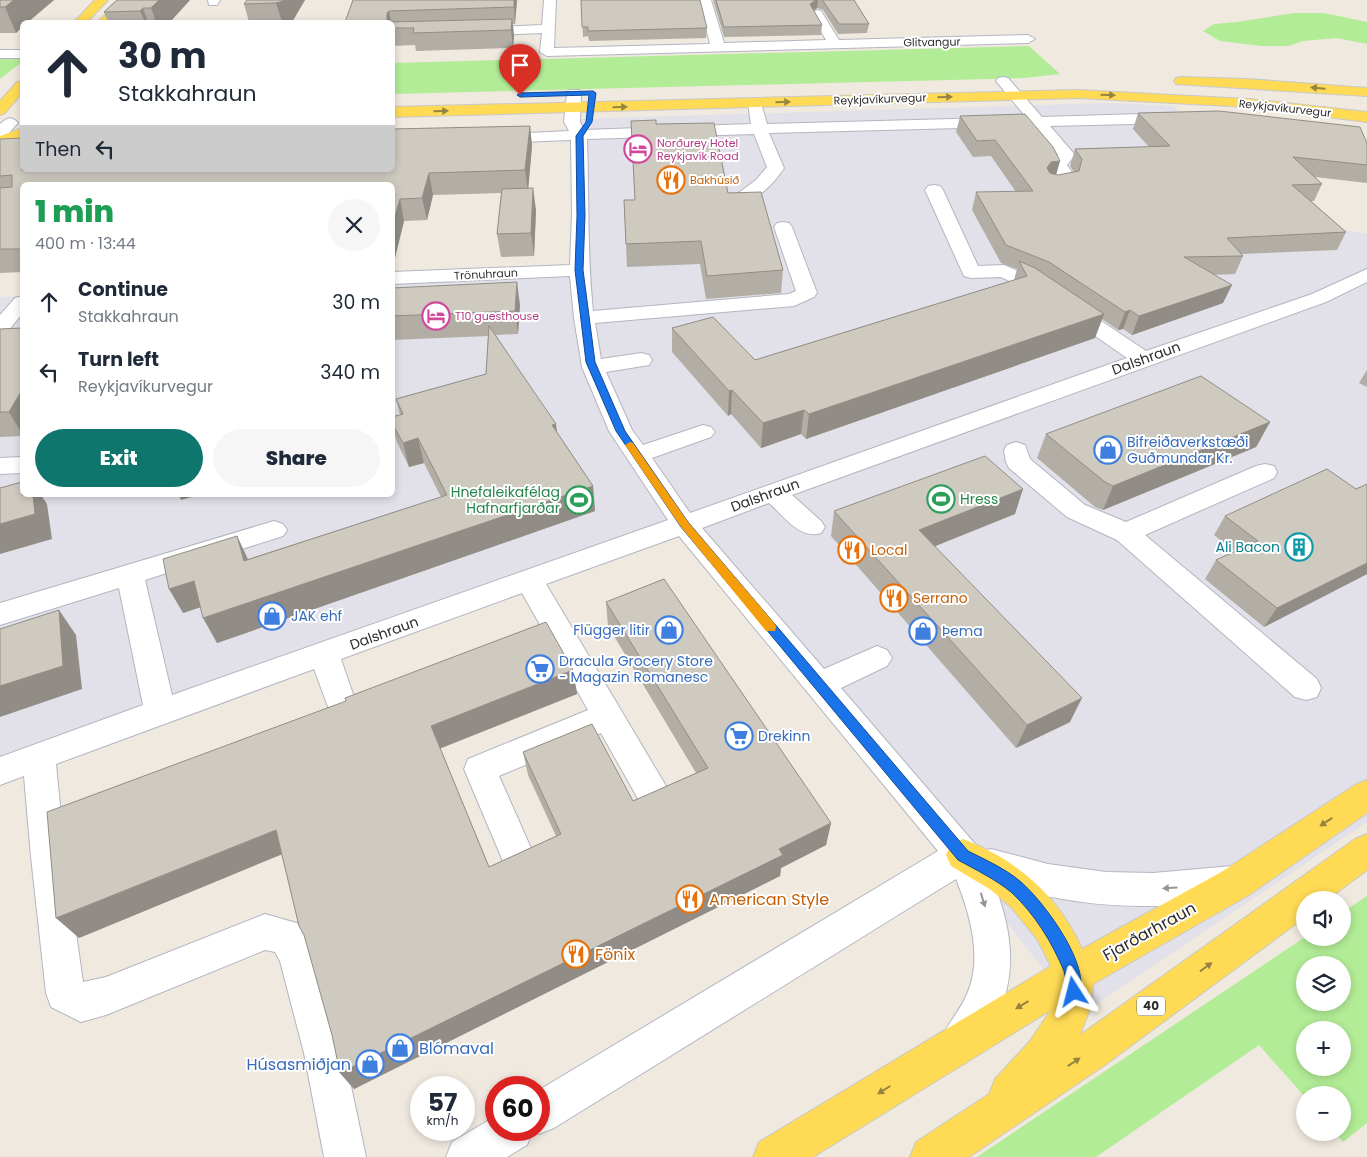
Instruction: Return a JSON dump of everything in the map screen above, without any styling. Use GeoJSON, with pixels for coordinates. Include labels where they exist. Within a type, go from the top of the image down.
{"type":"FeatureCollection","features":[{"type":"Feature","properties":{"kind":"main road"},"geometry":{"type":"LineString","coordinates":[[82,20],[102,0]]}},
{"type":"Feature","properties":{"kind":"main road"},"geometry":{"type":"LineString","coordinates":[[106,20],[126,0]]}},
{"type":"Feature","properties":{"kind":"main road"},"geometry":{"type":"LineString","coordinates":[[0,88],[20,79]]}},
{"type":"Feature","properties":{"kind":"main road"},"geometry":{"type":"LineString","coordinates":[[998,82],[1090,80]]}},
{"type":"Feature","properties":{"kind":"main road","name":"Reykjavíkurvegur"},"geometry":{"type":"LineString","coordinates":[[1167,81],[1247,83],[1367,92]]}},
{"type":"Feature","properties":{"kind":"main road","name":"Reykjavíkurvegur"},"geometry":{"type":"LineString","coordinates":[[592,100],[827,86]]}},
{"type":"Feature","properties":{"kind":"main road"},"geometry":{"type":"LineString","coordinates":[[11,147],[10,121],[20,91]]}},
{"type":"Feature","properties":{"kind":"main road","name":"Reykjavíkurvegur"},"geometry":{"type":"LineString","coordinates":[[395,98],[755,103],[1078,94],[1249,103],[1367,117]]}},
{"type":"Feature","properties":{"kind":"main road","name":"Reykjavíkurvegur"},"geometry":{"type":"LineString","coordinates":[[395,112],[573,100]]}},
{"type":"Feature","properties":{"kind":"main road","name":"Fjarðarhraun"},"geometry":{"type":"LineString","coordinates":[[774,1157],[1073,974],[1236,883],[1367,795]]}},
{"type":"Feature","properties":{"kind":"main road","name":"40"},"geometry":{"type":"LineString","coordinates":[[931,1157],[1091,1051],[1367,850]]}},
{"type":"Feature","properties":{"kind":"main road"},"geometry":{"type":"LineString","coordinates":[[963,855],[995,872],[1016,887],[1037,910],[1059,943],[1073,974],[1074,992],[1070,1011],[1059,1033],[1045,1053],[986,1122]]}},
{"type":"Feature","properties":{"kind":"street"},"geometry":{"type":"LineString","coordinates":[[461,32],[549,29],[550,0]]}},
{"type":"Feature","properties":{"kind":"street"},"geometry":{"type":"LineString","coordinates":[[705,0],[718,47]]}},
{"type":"Feature","properties":{"kind":"street"},"geometry":{"type":"LineString","coordinates":[[817,14],[835,44]]}},
{"type":"Feature","properties":{"kind":"street","name":"Glitvangur"},"geometry":{"type":"LineString","coordinates":[[549,29],[547,52],[1028,39]]}},
{"type":"Feature","properties":{"kind":"street"},"geometry":{"type":"LineString","coordinates":[[0,54],[20,54]]}},
{"type":"Feature","properties":{"kind":"street"},"geometry":{"type":"LineString","coordinates":[[998,82],[1015,95],[1067,155],[1058,165],[1067,177],[1066,183],[1053,186]]}},
{"type":"Feature","properties":{"kind":"street"},"geometry":{"type":"LineString","coordinates":[[573,100],[572,122],[579,136],[581,216],[579,270],[584,318],[593,367],[621,431],[685,524],[963,855],[981,893],[991,928],[991,972],[983,1004],[958,1044]]}},
{"type":"Feature","properties":{"kind":"street"},"geometry":{"type":"LineString","coordinates":[[579,136],[589,122],[592,100]]}},
{"type":"Feature","properties":{"kind":"street"},"geometry":{"type":"LineString","coordinates":[[742,197],[762,184],[776,168],[760,130],[755,103]]}},
{"type":"Feature","properties":{"kind":"street"},"geometry":{"type":"LineString","coordinates":[[481,138],[1037,121],[1185,119]]}},
{"type":"Feature","properties":{"kind":"street"},"geometry":{"type":"LineString","coordinates":[[934,190],[971,272],[1004,271],[1036,286],[1143,358]]}},
{"type":"Feature","properties":{"kind":"street"},"geometry":{"type":"LineString","coordinates":[[584,318],[794,300],[808,293],[783,227]]}},
{"type":"Feature","properties":{"kind":"street","name":"Trönuhraun"},"geometry":{"type":"LineString","coordinates":[[395,278],[579,270]]}},
{"type":"Feature","properties":{"kind":"street","name":"Dalshraun"},"geometry":{"type":"LineString","coordinates":[[0,771],[160,711],[324,654],[1143,358],[1319,298],[1367,275]]}},
{"type":"Feature","properties":{"kind":"street"},"geometry":{"type":"LineString","coordinates":[[0,296],[20,296]]}},
{"type":"Feature","properties":{"kind":"street"},"geometry":{"type":"LineString","coordinates":[[0,328],[20,304]]}},
{"type":"Feature","properties":{"kind":"street"},"geometry":{"type":"LineString","coordinates":[[593,367],[641,360]]}},
{"type":"Feature","properties":{"kind":"street"},"geometry":{"type":"LineString","coordinates":[[637,455],[703,432]]}},
{"type":"Feature","properties":{"kind":"street"},"geometry":{"type":"LineString","coordinates":[[1016,450],[1018,462],[1076,511],[1126,533],[1306,688]]}},
{"type":"Feature","properties":{"kind":"street"},"geometry":{"type":"LineString","coordinates":[[0,466],[20,464]]}},
{"type":"Feature","properties":{"kind":"street"},"geometry":{"type":"LineString","coordinates":[[1126,533],[1265,472]]}},
{"type":"Feature","properties":{"kind":"street"},"geometry":{"type":"LineString","coordinates":[[773,492],[812,527]]}},
{"type":"Feature","properties":{"kind":"street"},"geometry":{"type":"LineString","coordinates":[[0,614],[274,530]]}},
{"type":"Feature","properties":{"kind":"street"},"geometry":{"type":"LineString","coordinates":[[130,575],[160,711]]}},
{"type":"Feature","properties":{"kind":"street"},"geometry":{"type":"LineString","coordinates":[[530,580],[654,796]]}},
{"type":"Feature","properties":{"kind":"street"},"geometry":{"type":"LineString","coordinates":[[324,654],[342,706]]}},
{"type":"Feature","properties":{"kind":"street"},"geometry":{"type":"LineString","coordinates":[[818,684],[877,658]]}},
{"type":"Feature","properties":{"kind":"street"},"geometry":{"type":"LineString","coordinates":[[517,855],[480,769],[608,716]]}},
{"type":"Feature","properties":{"kind":"street"},"geometry":{"type":"LineString","coordinates":[[39,756],[48,857],[65,993],[81,1003],[106,996],[265,932],[287,937],[297,955],[324,1053],[345,1157]]}},
{"type":"Feature","properties":{"kind":"street"},"geometry":{"type":"LineString","coordinates":[[963,855],[1012,872],[1058,883],[1108,890],[1236,883]]}},
{"type":"Feature","properties":{"kind":"street"},"geometry":{"type":"LineString","coordinates":[[550,1107],[963,855]]}},
{"type":"Feature","properties":{"kind":"street"},"geometry":{"type":"LineString","coordinates":[[467,1157],[494,1141]]}},
{"type":"Feature","properties":{"kind":"shaded area"},"geometry":{"type":"Polygon","coordinates":[[[1108,103],[1173,106],[1263,190],[1334,228],[1367,234],[1367,822],[1080,1015],[687,520],[0,772],[0,297],[20,296],[20,497],[395,497],[395,280],[575,272],[577,119],[1108,103]]]}},
{"type":"Feature","properties":{"kind":"green space"},"geometry":{"type":"Polygon","coordinates":[[[1294,13],[1324,13],[1367,22],[1367,44],[1336,38],[1303,41],[1288,46],[1262,46],[1220,41],[1203,31],[1214,24],[1294,13]]]}},
{"type":"Feature","properties":{"kind":"green space"},"geometry":{"type":"Polygon","coordinates":[[[1029,46],[1060,74],[1024,78],[395,94],[395,63],[1029,46]]]}},
{"type":"Feature","properties":{"kind":"green space"},"geometry":{"type":"Polygon","coordinates":[[[20,57],[20,64],[0,79],[0,58],[20,57]]]}},
{"type":"Feature","properties":{"kind":"green space"},"geometry":{"type":"Polygon","coordinates":[[[1367,896],[1367,1123],[1351,1136],[1351,1086],[1296,1087],[1259,1045],[1096,1157],[977,1157],[1296,943],[1296,946],[1351,946],[1351,907],[1367,896]]]}},
{"type":"Feature","properties":{"kind":"building"},"geometry":{"type":"Polygon","coordinates":[[[0,0],[14,0],[5,7],[0,7],[0,0]]]}},
{"type":"Feature","properties":{"kind":"building"},"geometry":{"type":"Polygon","coordinates":[[[117,0],[159,0],[151,8],[143,8],[140,11],[104,12],[117,0]]]}},
{"type":"Feature","properties":{"kind":"building"},"geometry":{"type":"Polygon","coordinates":[[[247,0],[284,0],[276,3],[244,4],[247,0]]]}},
{"type":"Feature","properties":{"kind":"building"},"geometry":{"type":"Polygon","coordinates":[[[353,0],[514,0],[514,7],[389,11],[387,13],[387,20],[346,20],[353,0]]]}},
{"type":"Feature","properties":{"kind":"building"},"geometry":{"type":"Polygon","coordinates":[[[581,0],[700,0],[707,28],[588,31],[588,27],[582,27],[581,0]]]}},
{"type":"Feature","properties":{"kind":"building"},"geometry":{"type":"Polygon","coordinates":[[[716,0],[816,0],[810,4],[822,25],[724,27],[716,0]]]}},
{"type":"Feature","properties":{"kind":"building"},"geometry":{"type":"Polygon","coordinates":[[[822,0],[854,0],[869,24],[839,24],[822,0]]]}},
{"type":"Feature","properties":{"kind":"building"},"geometry":{"type":"Polygon","coordinates":[[[512,19],[511,30],[413,33],[414,28],[395,28],[395,22],[512,19]]]}},
{"type":"Feature","properties":{"kind":"building"},"geometry":{"type":"Polygon","coordinates":[[[1219,111],[1360,127],[1367,143],[1367,165],[1293,157],[1322,184],[1292,185],[1346,232],[1227,238],[1243,256],[1184,257],[1232,285],[1139,316],[1130,310],[1125,312],[1049,262],[1006,245],[976,192],[1033,191],[995,140],[977,141],[960,116],[1025,114],[1053,147],[1060,161],[1051,162],[1047,168],[1050,173],[1058,175],[1079,171],[1082,159],[1075,149],[1170,146],[1138,113],[1219,111]]]}},
{"type":"Feature","properties":{"kind":"building"},"geometry":{"type":"Polygon","coordinates":[[[656,120],[656,124],[714,123],[728,193],[761,192],[783,270],[707,276],[701,241],[626,244],[624,200],[635,200],[631,121],[656,120]]]}},
{"type":"Feature","properties":{"kind":"building"},"geometry":{"type":"Polygon","coordinates":[[[530,126],[525,170],[429,173],[422,198],[400,199],[395,216],[395,182],[20,182],[20,249],[0,249],[0,188],[12,187],[12,175],[0,176],[0,139],[20,138],[20,172],[395,172],[395,129],[530,126]]]}},
{"type":"Feature","properties":{"kind":"building"},"geometry":{"type":"Polygon","coordinates":[[[533,188],[531,233],[497,234],[502,189],[533,188]]]}},
{"type":"Feature","properties":{"kind":"building"},"geometry":{"type":"Polygon","coordinates":[[[1019,261],[1035,268],[1104,314],[809,414],[804,410],[763,423],[732,390],[729,391],[672,328],[713,317],[755,360],[1027,276],[1019,261]]]}},
{"type":"Feature","properties":{"kind":"building"},"geometry":{"type":"Polygon","coordinates":[[[517,282],[515,311],[395,316],[395,288],[517,282]]]}},
{"type":"Feature","properties":{"kind":"building"},"geometry":{"type":"Polygon","coordinates":[[[489,326],[556,424],[552,425],[593,486],[203,618],[194,581],[169,589],[163,559],[237,536],[244,561],[447,495],[418,438],[403,443],[395,428],[395,416],[403,414],[396,399],[486,374],[489,326]]]}},
{"type":"Feature","properties":{"kind":"building"},"geometry":{"type":"Polygon","coordinates":[[[20,328],[20,393],[9,412],[0,412],[0,329],[20,328]]]}},
{"type":"Feature","properties":{"kind":"building"},"geometry":{"type":"Polygon","coordinates":[[[1201,376],[1270,422],[1113,486],[1105,482],[1046,434],[1201,376]]]}},
{"type":"Feature","properties":{"kind":"building"},"geometry":{"type":"Polygon","coordinates":[[[985,456],[1023,489],[919,530],[1082,698],[1027,725],[834,511],[985,456]]]}},
{"type":"Feature","properties":{"kind":"building","name":"Ali Bacon"},"geometry":{"type":"Polygon","coordinates":[[[1327,469],[1356,489],[1367,484],[1367,563],[1277,608],[1216,560],[1258,541],[1225,516],[1327,469]]]}},
{"type":"Feature","properties":{"kind":"building"},"geometry":{"type":"Polygon","coordinates":[[[20,483],[20,497],[33,497],[35,514],[0,524],[0,488],[20,483]]]}},
{"type":"Feature","properties":{"kind":"building"},"geometry":{"type":"Polygon","coordinates":[[[664,579],[831,823],[779,849],[783,855],[340,1073],[332,1035],[304,935],[299,926],[276,830],[56,918],[47,812],[346,701],[345,698],[546,622],[573,670],[431,726],[489,867],[561,834],[523,752],[592,724],[633,801],[708,768],[606,602],[664,579]]]}},
{"type":"Feature","properties":{"kind":"building"},"geometry":{"type":"Polygon","coordinates":[[[59,610],[63,666],[0,686],[0,629],[59,610]]]}},
{"type":"Feature","properties":{"kind":"slow traffic"},"geometry":{"type":"LineString","coordinates":[[630,445],[685,524],[770,627]]}},
{"type":"Feature","properties":{"kind":"place","name":"Norðurey Hotel Reykjavík Road"},"geometry":{"type":"Point","coordinates":[638,149]}},
{"type":"Feature","properties":{"kind":"place","name":"Bakhúsið"},"geometry":{"type":"Point","coordinates":[671,180]}},
{"type":"Feature","properties":{"kind":"place","name":"T10 guesthouse"},"geometry":{"type":"Point","coordinates":[436,316]}},
{"type":"Feature","properties":{"kind":"place","name":"Bifreiðaverkstæði Guðmundar Kr."},"geometry":{"type":"Point","coordinates":[1108,450]}},
{"type":"Feature","properties":{"kind":"place","name":"Hress"},"geometry":{"type":"Point","coordinates":[941,499]}},
{"type":"Feature","properties":{"kind":"place","name":"Hnefaleikafélag Hafnarfjarðar"},"geometry":{"type":"Point","coordinates":[579,500]}},
{"type":"Feature","properties":{"kind":"place","name":"Ali Bacon"},"geometry":{"type":"Point","coordinates":[1299,547]}},
{"type":"Feature","properties":{"kind":"place","name":"Local"},"geometry":{"type":"Point","coordinates":[852,550]}},
{"type":"Feature","properties":{"kind":"place","name":"Serrano"},"geometry":{"type":"Point","coordinates":[894,598]}},
{"type":"Feature","properties":{"kind":"place","name":"JAK ehf"},"geometry":{"type":"Point","coordinates":[272,616]}},
{"type":"Feature","properties":{"kind":"place","name":"Flügger litir"},"geometry":{"type":"Point","coordinates":[669,630]}},
{"type":"Feature","properties":{"kind":"place","name":"Þema"},"geometry":{"type":"Point","coordinates":[923,631]}},
{"type":"Feature","properties":{"kind":"place","name":"Dracula Grocery Store - Magazin Romanesc"},"geometry":{"type":"Point","coordinates":[540,669]}},
{"type":"Feature","properties":{"kind":"place","name":"Drekinn"},"geometry":{"type":"Point","coordinates":[739,736]}},
{"type":"Feature","properties":{"kind":"place","name":"American Style"},"geometry":{"type":"Point","coordinates":[690,899]}},
{"type":"Feature","properties":{"kind":"place","name":"Fönix"},"geometry":{"type":"Point","coordinates":[576,954]}},
{"type":"Feature","properties":{"kind":"place","name":"Blómaval"},"geometry":{"type":"Point","coordinates":[400,1048]}},
{"type":"Feature","properties":{"kind":"place","name":"Húsasmiðjan"},"geometry":{"type":"Point","coordinates":[370,1064]}},
{"type":"Feature","properties":{"kind":"route"},"geometry":{"type":"LineString","coordinates":[[520,95],[593,93],[589,122],[579,136],[581,216],[579,270],[591,362],[621,431],[685,524],[963,855],[995,872],[1016,887],[1037,910],[1059,943],[1073,974],[1074,992]]}}]}
